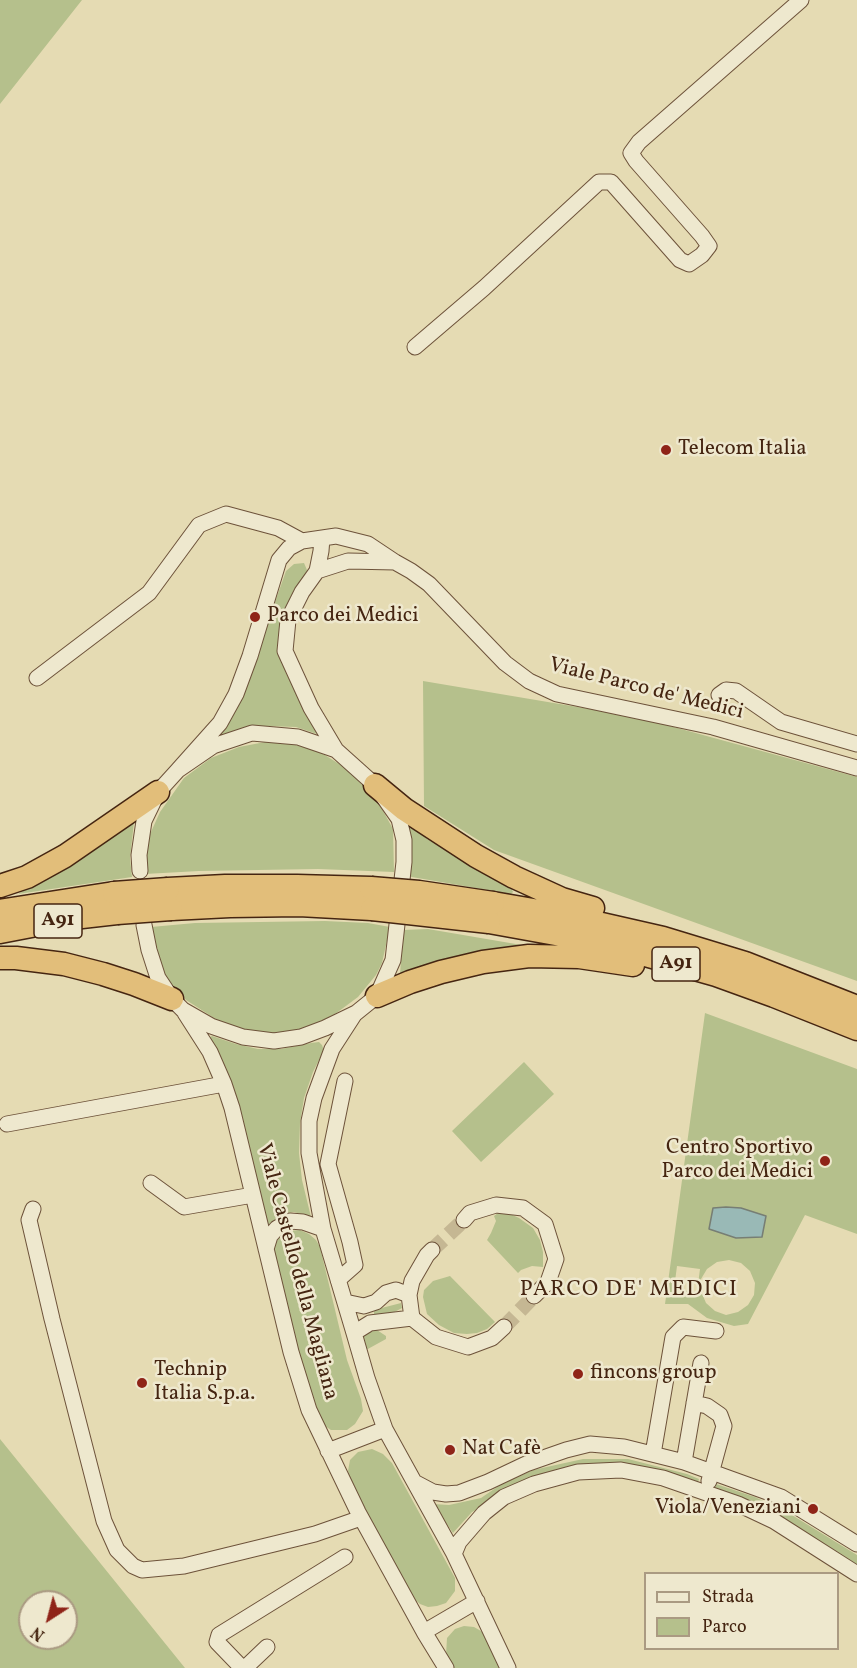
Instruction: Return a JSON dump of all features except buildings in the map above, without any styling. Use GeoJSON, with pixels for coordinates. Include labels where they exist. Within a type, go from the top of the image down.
{"type":"FeatureCollection","features":[{"type":"Feature","properties":{"kind":"highway"},"geometry":{"type":"LineString","coordinates":[[375,785],[404,809],[438,832],[514,877],[562,899],[641,923],[663,938]]}},
{"type":"Feature","properties":{"kind":"highway"},"geometry":{"type":"LineString","coordinates":[[0,886],[27,877],[65,856],[158,792]]}},
{"type":"Feature","properties":{"kind":"highway","name":"A91"},"geometry":{"type":"LineString","coordinates":[[0,911],[170,899],[230,906],[299,905],[372,899],[491,912],[562,915],[663,938],[745,963],[857,1006]]}},
{"type":"Feature","properties":{"kind":"highway","name":"A91"},"geometry":{"type":"LineString","coordinates":[[0,932],[73,918],[115,903]]}},
{"type":"Feature","properties":{"kind":"highway","name":"A91"},"geometry":{"type":"LineString","coordinates":[[491,912],[561,935],[631,951],[716,975],[857,1029]]}},
{"type":"Feature","properties":{"kind":"highway"},"geometry":{"type":"LineString","coordinates":[[377,996],[441,972],[483,962],[529,956],[579,957],[689,976],[716,975]]}},
{"type":"Feature","properties":{"kind":"highway"},"geometry":{"type":"LineString","coordinates":[[0,958],[16,958],[74,967],[134,984],[177,1005]]}},
{"type":"Feature","properties":{"kind":"street"},"geometry":{"type":"LineString","coordinates":[[415,347],[484,288],[599,182],[611,182],[680,260],[689,264],[702,255],[709,246],[636,161],[632,153],[639,142],[801,0]]}},
{"type":"Feature","properties":{"kind":"street"},"geometry":{"type":"LineString","coordinates":[[37,678],[149,593],[199,525],[226,514],[278,528],[302,541]]}},
{"type":"Feature","properties":{"kind":"street","name":"Viale Parco de' Medici"},"geometry":{"type":"LineString","coordinates":[[302,541],[336,536],[368,544],[429,584],[505,663],[529,681],[557,694],[713,726],[857,768]]}},
{"type":"Feature","properties":{"kind":"street"},"geometry":{"type":"LineString","coordinates":[[177,1005],[211,1026],[243,1037],[274,1041],[301,1037],[356,1013],[377,996],[393,960],[404,862],[404,840],[399,819],[375,785],[336,750],[310,708],[285,651],[288,620],[302,592],[317,571],[322,538]]}},
{"type":"Feature","properties":{"kind":"street"},"geometry":{"type":"LineString","coordinates":[[140,871],[139,855],[144,821],[158,792],[220,723],[236,694],[250,656],[279,560],[289,548],[302,541]]}},
{"type":"Feature","properties":{"kind":"street"},"geometry":{"type":"LineString","coordinates":[[317,571],[348,561],[395,562]]}},
{"type":"Feature","properties":{"kind":"street"},"geometry":{"type":"LineString","coordinates":[[719,695],[726,690],[736,691],[781,722],[857,744]]}},
{"type":"Feature","properties":{"kind":"street"},"geometry":{"type":"LineString","coordinates":[[178,770],[213,746],[252,733],[298,737],[336,750]]}},
{"type":"Feature","properties":{"kind":"street","name":"Viale Castello della Magliana"},"geometry":{"type":"LineString","coordinates":[[144,925],[158,978],[210,1052],[224,1084],[232,1108],[291,1352],[309,1410],[361,1518],[446,1668]]}},
{"type":"Feature","properties":{"kind":"street","name":"Viale Castello della Magliana"},"geometry":{"type":"LineString","coordinates":[[356,1013],[332,1049],[314,1098],[309,1121],[309,1153],[323,1229],[366,1378],[385,1429],[454,1554],[508,1668]]}},
{"type":"Feature","properties":{"kind":"street"},"geometry":{"type":"LineString","coordinates":[[338,1280],[355,1265],[327,1164],[345,1081]]}},
{"type":"Feature","properties":{"kind":"street"},"geometry":{"type":"LineString","coordinates":[[7,1124],[224,1084]]}},
{"type":"Feature","properties":{"kind":"street"},"geometry":{"type":"LineString","coordinates":[[151,1183],[184,1207],[253,1195]]}},
{"type":"Feature","properties":{"kind":"street"},"geometry":{"type":"LineString","coordinates":[[464,1220],[470,1213],[493,1205],[523,1208],[545,1224],[556,1259],[548,1282],[534,1296]]}},
{"type":"Feature","properties":{"kind":"street"},"geometry":{"type":"LineString","coordinates":[[33,1209],[29,1221],[104,1521],[117,1550],[133,1566],[142,1570],[184,1566],[315,1534],[361,1518]]}},
{"type":"Feature","properties":{"kind":"street"},"geometry":{"type":"LineString","coordinates":[[266,1249],[270,1236],[290,1221],[303,1222],[323,1229]]}},
{"type":"Feature","properties":{"kind":"street"},"geometry":{"type":"LineString","coordinates":[[432,1250],[412,1281],[409,1295],[412,1318],[436,1337],[468,1347],[492,1338],[504,1327]]}},
{"type":"Feature","properties":{"kind":"street"},"geometry":{"type":"LineString","coordinates":[[345,1302],[364,1306],[396,1290],[409,1295]]}},
{"type":"Feature","properties":{"kind":"street"},"geometry":{"type":"LineString","coordinates":[[354,1333],[370,1323],[412,1318]]}},
{"type":"Feature","properties":{"kind":"street"},"geometry":{"type":"LineString","coordinates":[[652,1454],[673,1337],[683,1327],[716,1331]]}},
{"type":"Feature","properties":{"kind":"street"},"geometry":{"type":"LineString","coordinates":[[684,1462],[701,1363]]}},
{"type":"Feature","properties":{"kind":"street"},"geometry":{"type":"LineString","coordinates":[[694,1403],[707,1406],[720,1415],[724,1426],[705,1492]]}},
{"type":"Feature","properties":{"kind":"street"},"geometry":{"type":"LineString","coordinates":[[328,1451],[385,1429]]}},
{"type":"Feature","properties":{"kind":"street"},"geometry":{"type":"LineString","coordinates":[[416,1483],[433,1492],[459,1493],[526,1464],[566,1450],[590,1444],[624,1447],[684,1462],[781,1497],[857,1544]]}},
{"type":"Feature","properties":{"kind":"street"},"geometry":{"type":"LineString","coordinates":[[454,1554],[459,1542],[484,1512],[504,1497],[534,1484],[578,1472],[621,1470],[663,1478],[738,1503],[774,1521],[857,1574]]}},
{"type":"Feature","properties":{"kind":"street"},"geometry":{"type":"LineString","coordinates":[[267,1647],[243,1668],[217,1642],[219,1635],[345,1557]]}},
{"type":"Feature","properties":{"kind":"street"},"geometry":{"type":"LineString","coordinates":[[424,1632],[477,1601]]}},
{"type":"Feature","properties":{"kind":"green space"},"geometry":{"type":"Polygon","coordinates":[[[0,0],[82,0],[0,104],[0,0]]]}},
{"type":"Feature","properties":{"kind":"green space"},"geometry":{"type":"Polygon","coordinates":[[[304,563],[307,570],[305,580],[281,651],[286,673],[317,734],[296,727],[268,726],[218,735],[241,698],[286,571],[294,564],[304,563]]]}},
{"type":"Feature","properties":{"kind":"green space"},"geometry":{"type":"Polygon","coordinates":[[[423,681],[637,717],[857,777],[857,981],[494,850],[424,806],[423,681]]]}},
{"type":"Feature","properties":{"kind":"green space"},"geometry":{"type":"Polygon","coordinates":[[[265,742],[292,744],[320,752],[352,772],[376,798],[393,829],[394,872],[318,869],[145,874],[146,843],[160,812],[184,778],[211,758],[239,747],[265,742]]]}},
{"type":"Feature","properties":{"kind":"green space"},"geometry":{"type":"Polygon","coordinates":[[[406,821],[427,839],[512,889],[513,892],[511,894],[406,876],[412,863],[406,821]]]}},
{"type":"Feature","properties":{"kind":"green space"},"geometry":{"type":"Polygon","coordinates":[[[134,822],[130,858],[132,877],[18,894],[84,857],[134,822]]]}},
{"type":"Feature","properties":{"kind":"green space"},"geometry":{"type":"Polygon","coordinates":[[[325,921],[368,923],[390,927],[382,963],[376,975],[358,997],[327,1020],[303,1031],[282,1034],[263,1034],[225,1025],[186,1000],[169,982],[158,961],[151,927],[195,923],[325,921]]]}},
{"type":"Feature","properties":{"kind":"green space"},"geometry":{"type":"Polygon","coordinates":[[[428,929],[545,949],[400,975],[403,930],[428,929]]]}},
{"type":"Feature","properties":{"kind":"green space","name":"Centro Sportivo Parco dei Medici"},"geometry":{"type":"Polygon","coordinates":[[[705,1013],[857,1069],[857,1234],[805,1215],[748,1324],[734,1326],[707,1318],[688,1304],[665,1304],[705,1013]],[[741,1208],[709,1229],[736,1238],[766,1216],[741,1208]],[[729,1260],[717,1262],[707,1269],[701,1279],[701,1291],[706,1303],[715,1311],[726,1315],[738,1312],[748,1305],[754,1295],[755,1283],[750,1271],[741,1263],[729,1260]],[[677,1266],[674,1289],[697,1292],[700,1269],[677,1266]]]}},
{"type":"Feature","properties":{"kind":"green space"},"geometry":{"type":"Polygon","coordinates":[[[210,1037],[258,1049],[281,1049],[319,1042],[322,1045],[323,1052],[304,1098],[300,1123],[299,1153],[302,1180],[311,1217],[294,1212],[286,1213],[266,1228],[211,1042],[210,1037]]]}},
{"type":"Feature","properties":{"kind":"green space"},"geometry":{"type":"Polygon","coordinates":[[[524,1062],[554,1094],[481,1162],[452,1131],[524,1062]]]}},
{"type":"Feature","properties":{"kind":"green space"},"geometry":{"type":"Polygon","coordinates":[[[498,1213],[508,1213],[533,1228],[540,1240],[543,1267],[532,1266],[518,1273],[487,1240],[496,1221],[494,1216],[498,1213]]]}},
{"type":"Feature","properties":{"kind":"green space"},"geometry":{"type":"Polygon","coordinates":[[[300,1230],[309,1234],[320,1247],[347,1360],[361,1399],[363,1411],[355,1424],[347,1430],[331,1430],[322,1424],[302,1373],[272,1253],[280,1236],[288,1231],[300,1230]]]}},
{"type":"Feature","properties":{"kind":"green space"},"geometry":{"type":"Polygon","coordinates":[[[450,1276],[495,1322],[487,1329],[477,1333],[454,1333],[439,1325],[427,1314],[423,1297],[424,1290],[433,1281],[450,1276]]]}},
{"type":"Feature","properties":{"kind":"green space"},"geometry":{"type":"Polygon","coordinates":[[[401,1303],[402,1308],[383,1318],[374,1319],[374,1310],[401,1303]]]}},
{"type":"Feature","properties":{"kind":"green space"},"geometry":{"type":"Polygon","coordinates":[[[377,1330],[386,1336],[386,1339],[366,1350],[362,1336],[377,1330]]]}},
{"type":"Feature","properties":{"kind":"green space"},"geometry":{"type":"Polygon","coordinates":[[[0,1439],[185,1668],[0,1668],[0,1439]]]}},
{"type":"Feature","properties":{"kind":"green space"},"geometry":{"type":"Polygon","coordinates":[[[372,1449],[383,1454],[392,1463],[455,1578],[455,1591],[446,1603],[428,1607],[412,1597],[350,1482],[348,1471],[350,1460],[358,1452],[372,1449]]]}},
{"type":"Feature","properties":{"kind":"green space"},"geometry":{"type":"Polygon","coordinates":[[[583,1459],[628,1459],[699,1479],[697,1486],[622,1466],[539,1478],[472,1512],[453,1533],[433,1504],[449,1505],[481,1498],[500,1485],[533,1470],[583,1459]]]}},
{"type":"Feature","properties":{"kind":"green space"},"geometry":{"type":"Polygon","coordinates":[[[716,1484],[755,1497],[787,1512],[857,1555],[857,1566],[713,1490],[716,1484]]]}},
{"type":"Feature","properties":{"kind":"green space"},"geometry":{"type":"Polygon","coordinates":[[[464,1626],[474,1627],[481,1631],[492,1644],[501,1668],[453,1668],[446,1655],[447,1638],[455,1629],[464,1626]]]}},
{"type":"Feature","properties":{"kind":"water"},"geometry":{"type":"Polygon","coordinates":[[[713,1208],[741,1208],[766,1216],[762,1237],[736,1238],[709,1229],[713,1208]]]}},
{"type":"Feature","properties":{"kind":"tunnel"},"geometry":{"type":"LineString","coordinates":[[432,1250],[464,1220]]}},
{"type":"Feature","properties":{"kind":"tunnel"},"geometry":{"type":"LineString","coordinates":[[504,1327],[534,1296]]}},
{"type":"Feature","properties":{"kind":"place","name":"Telecom Italia"},"geometry":{"type":"Point","coordinates":[666,450]}},
{"type":"Feature","properties":{"kind":"place","name":"Parco dei Medici"},"geometry":{"type":"Point","coordinates":[255,617]}},
{"type":"Feature","properties":{"kind":"place","name":"Centro Sportivo Parco dei Medici"},"geometry":{"type":"Point","coordinates":[825,1161]}},
{"type":"Feature","properties":{"kind":"place","name":"fincons group"},"geometry":{"type":"Point","coordinates":[578,1374]}},
{"type":"Feature","properties":{"kind":"place","name":"Technip Italia S.p.a."},"geometry":{"type":"Point","coordinates":[142,1383]}},
{"type":"Feature","properties":{"kind":"place","name":"Nat Cafè"},"geometry":{"type":"Point","coordinates":[450,1450]}},
{"type":"Feature","properties":{"kind":"place","name":"Viola/Veneziani"},"geometry":{"type":"Point","coordinates":[813,1509]}},
{"type":"Feature","properties":{"kind":"district","name":"PARCO DE' MEDICI"},"geometry":{"type":"Point","coordinates":[629,1291]}}]}
